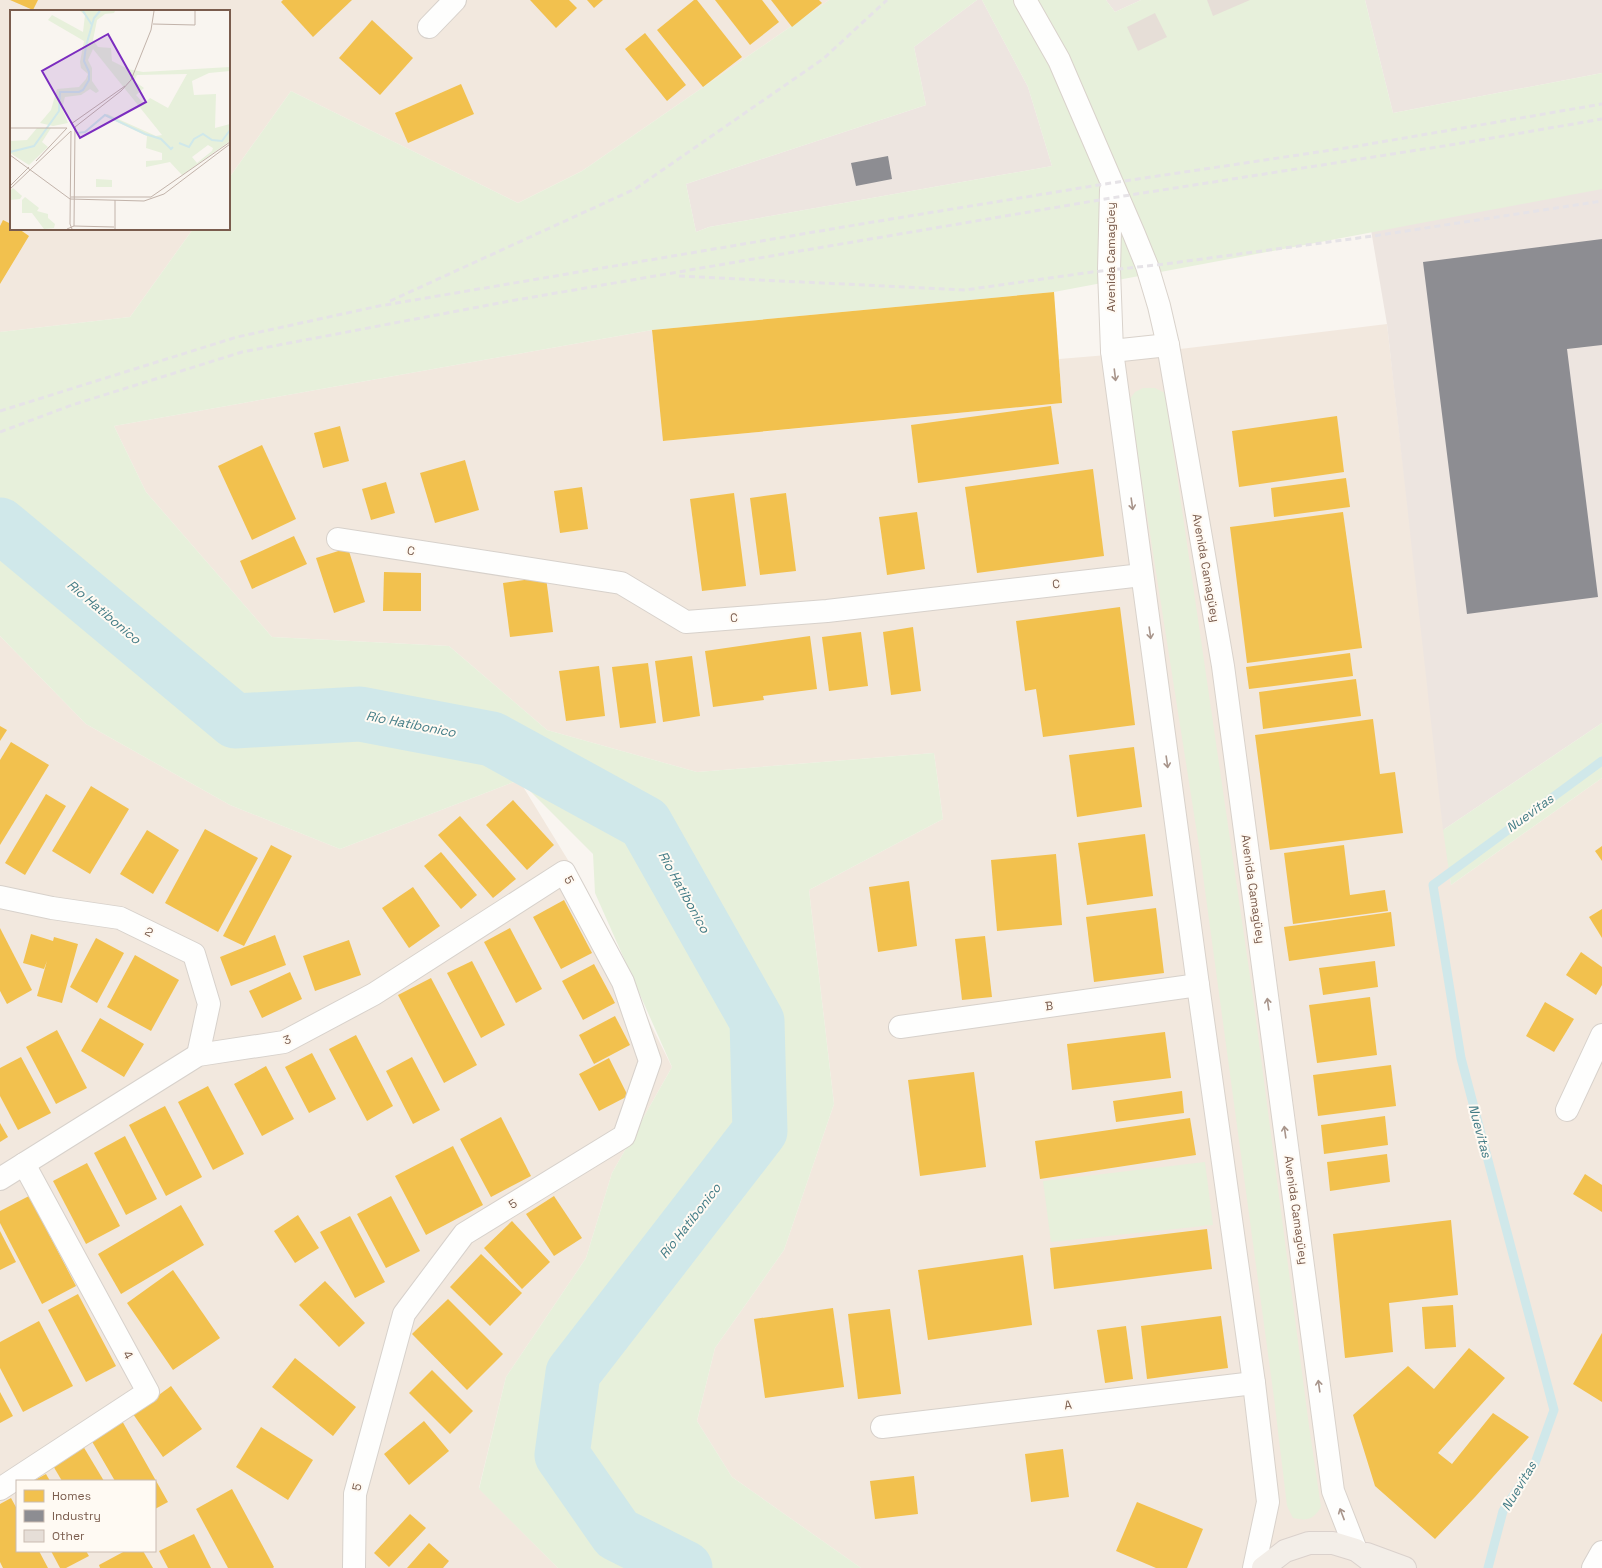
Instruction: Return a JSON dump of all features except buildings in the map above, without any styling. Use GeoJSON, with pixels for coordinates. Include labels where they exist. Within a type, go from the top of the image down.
{"type":"FeatureCollection","features":[{"type":"Feature","properties":{"kind":"main road"},"geometry":{"type":"LineString","coordinates":[[1264,1568],[1285,1551],[1309,1543],[1333,1543],[1405,1568]]}},
{"type":"Feature","properties":{"kind":"main road"},"geometry":{"type":"LineString","coordinates":[[1356,1550],[1380,1568]]}},
{"type":"Feature","properties":{"kind":"street"},"geometry":{"type":"LineString","coordinates":[[429,27],[455,0]]}},
{"type":"Feature","properties":{"kind":"street","name":"Avenida Camagüey"},"geometry":{"type":"LineString","coordinates":[[1025,0],[1059,60],[1111,183],[1118,196],[1146,266],[1159,306],[1168,346],[1223,666],[1333,1491],[1356,1550]]}},
{"type":"Feature","properties":{"kind":"street","name":"Avenida Camagüey"},"geometry":{"type":"LineString","coordinates":[[1111,183],[1110,270],[1112,352],[1254,1383],[1268,1502],[1254,1568]]}},
{"type":"Feature","properties":{"kind":"street"},"geometry":{"type":"LineString","coordinates":[[1112,352],[1168,346]]}},
{"type":"Feature","properties":{"kind":"street","name":"C"},"geometry":{"type":"LineString","coordinates":[[338,540],[621,584],[686,622],[826,611],[1142,575]]}},
{"type":"Feature","properties":{"kind":"street","name":"3"},"geometry":{"type":"LineString","coordinates":[[0,1179],[198,1055],[284,1042],[374,994],[564,872]]}},
{"type":"Feature","properties":{"kind":"street","name":"5"},"geometry":{"type":"LineString","coordinates":[[354,1568],[355,1494],[404,1314],[464,1234],[624,1136],[650,1061],[623,982],[564,872]]}},
{"type":"Feature","properties":{"kind":"street","name":"2"},"geometry":{"type":"LineString","coordinates":[[0,897],[52,908],[120,918],[194,954],[209,1004],[198,1055]]}},
{"type":"Feature","properties":{"kind":"street","name":"B"},"geometry":{"type":"LineString","coordinates":[[900,1027],[1198,985]]}},
{"type":"Feature","properties":{"kind":"street"},"geometry":{"type":"LineString","coordinates":[[1567,1110],[1602,1035]]}},
{"type":"Feature","properties":{"kind":"street","name":"4"},"geometry":{"type":"LineString","coordinates":[[0,1489],[148,1392],[24,1164]]}},
{"type":"Feature","properties":{"kind":"street","name":"A"},"geometry":{"type":"LineString","coordinates":[[882,1427],[1254,1383]]}},
{"type":"Feature","properties":{"kind":"street"},"geometry":{"type":"LineString","coordinates":[[1593,1568],[1602,1552]]}},
{"type":"Feature","properties":{"kind":"shaded area"},"geometry":{"type":"Polygon","coordinates":[[[0,0],[829,0],[582,171],[518,203],[291,91],[230,177],[230,10],[10,10],[10,230],[192,230],[130,317],[0,332],[0,0]]]}},
{"type":"Feature","properties":{"kind":"shaded area"},"geometry":{"type":"Polygon","coordinates":[[[977,0],[982,0],[1028,87],[1052,166],[709,227],[696,232],[686,184],[926,105],[914,47],[977,0]]]}},
{"type":"Feature","properties":{"kind":"shaded area"},"geometry":{"type":"Polygon","coordinates":[[[1106,0],[1141,0],[1115,12],[1106,0]]]}},
{"type":"Feature","properties":{"kind":"shaded area"},"geometry":{"type":"Polygon","coordinates":[[[1365,0],[1602,0],[1602,73],[1393,113],[1365,0]]]}},
{"type":"Feature","properties":{"kind":"shaded area"},"geometry":{"type":"Polygon","coordinates":[[[1602,187],[1602,723],[1443,830],[1387,324],[1371,230],[1602,187]]]}},
{"type":"Feature","properties":{"kind":"shaded area"},"geometry":{"type":"Polygon","coordinates":[[[1387,324],[1451,885],[1602,778],[1602,1568],[861,1568],[732,1477],[697,1421],[715,1348],[784,1250],[834,1104],[809,890],[943,819],[934,753],[697,772],[547,730],[449,646],[272,637],[146,492],[114,426],[652,330],[664,441],[1062,403],[1059,359],[1180,349],[1387,324]]]}},
{"type":"Feature","properties":{"kind":"shaded area"},"geometry":{"type":"Polygon","coordinates":[[[0,636],[86,724],[230,805],[340,849],[519,780],[571,865],[672,1067],[612,1173],[586,1258],[506,1377],[479,1488],[558,1568],[0,1568],[0,636]]]}},
{"type":"Feature","properties":{"kind":"green space"},"geometry":{"type":"Polygon","coordinates":[[[829,0],[977,0],[914,47],[926,105],[686,184],[696,232],[709,227],[1052,166],[1028,87],[982,0],[1106,0],[1115,12],[1141,0],[1365,0],[1393,113],[1602,73],[1602,189],[1054,292],[652,330],[114,426],[146,492],[272,637],[449,646],[547,730],[697,772],[934,753],[943,819],[809,890],[834,1104],[784,1250],[715,1348],[697,1421],[732,1477],[861,1568],[558,1568],[479,1489],[506,1377],[586,1258],[612,1173],[672,1067],[595,893],[593,854],[519,780],[340,849],[230,805],[86,724],[0,636],[0,332],[130,317],[192,230],[230,230],[230,177],[291,91],[518,203],[582,171],[829,0]]]}},
{"type":"Feature","properties":{"kind":"green space"},"geometry":{"type":"Polygon","coordinates":[[[1143,388],[1155,388],[1165,393],[1253,997],[1321,1507],[1315,1515],[1306,1519],[1293,1518],[1287,1506],[1274,1398],[1199,846],[1129,400],[1135,392],[1143,388]]]}},
{"type":"Feature","properties":{"kind":"green space"},"geometry":{"type":"Polygon","coordinates":[[[1602,723],[1602,778],[1451,885],[1443,830],[1602,723]]]}},
{"type":"Feature","properties":{"kind":"green space"},"geometry":{"type":"Polygon","coordinates":[[[1205,1162],[1213,1225],[1051,1242],[1043,1181],[1205,1162]]]}},
{"type":"Feature","properties":{"kind":"waterway","name":"Río Hatibonico"},"geometry":{"type":"LineString","coordinates":[[0,525],[235,721],[360,714],[492,739],[645,823],[757,1021],[760,1131],[573,1373],[562,1455],[617,1534],[685,1568]]}},
{"type":"Feature","properties":{"kind":"waterway","name":"Nuevitas"},"geometry":{"type":"LineString","coordinates":[[1488,1568],[1503,1511],[1535,1463],[1554,1410],[1461,1058],[1433,885],[1602,761]]}},
{"type":"Feature","properties":{"kind":"railway"},"geometry":{"type":"LineString","coordinates":[[390,301],[635,189],[823,59],[887,0]]}},
{"type":"Feature","properties":{"kind":"railway"},"geometry":{"type":"LineString","coordinates":[[0,411],[237,337],[379,306],[867,223],[1111,183],[1352,147],[1602,104]]}},
{"type":"Feature","properties":{"kind":"railway"},"geometry":{"type":"LineString","coordinates":[[0,432],[72,405],[242,352],[510,301],[800,251],[1111,198],[1469,142],[1602,119]]}},
{"type":"Feature","properties":{"kind":"railway"},"geometry":{"type":"LineString","coordinates":[[679,276],[965,290],[1373,236],[1602,201]]}}]}
